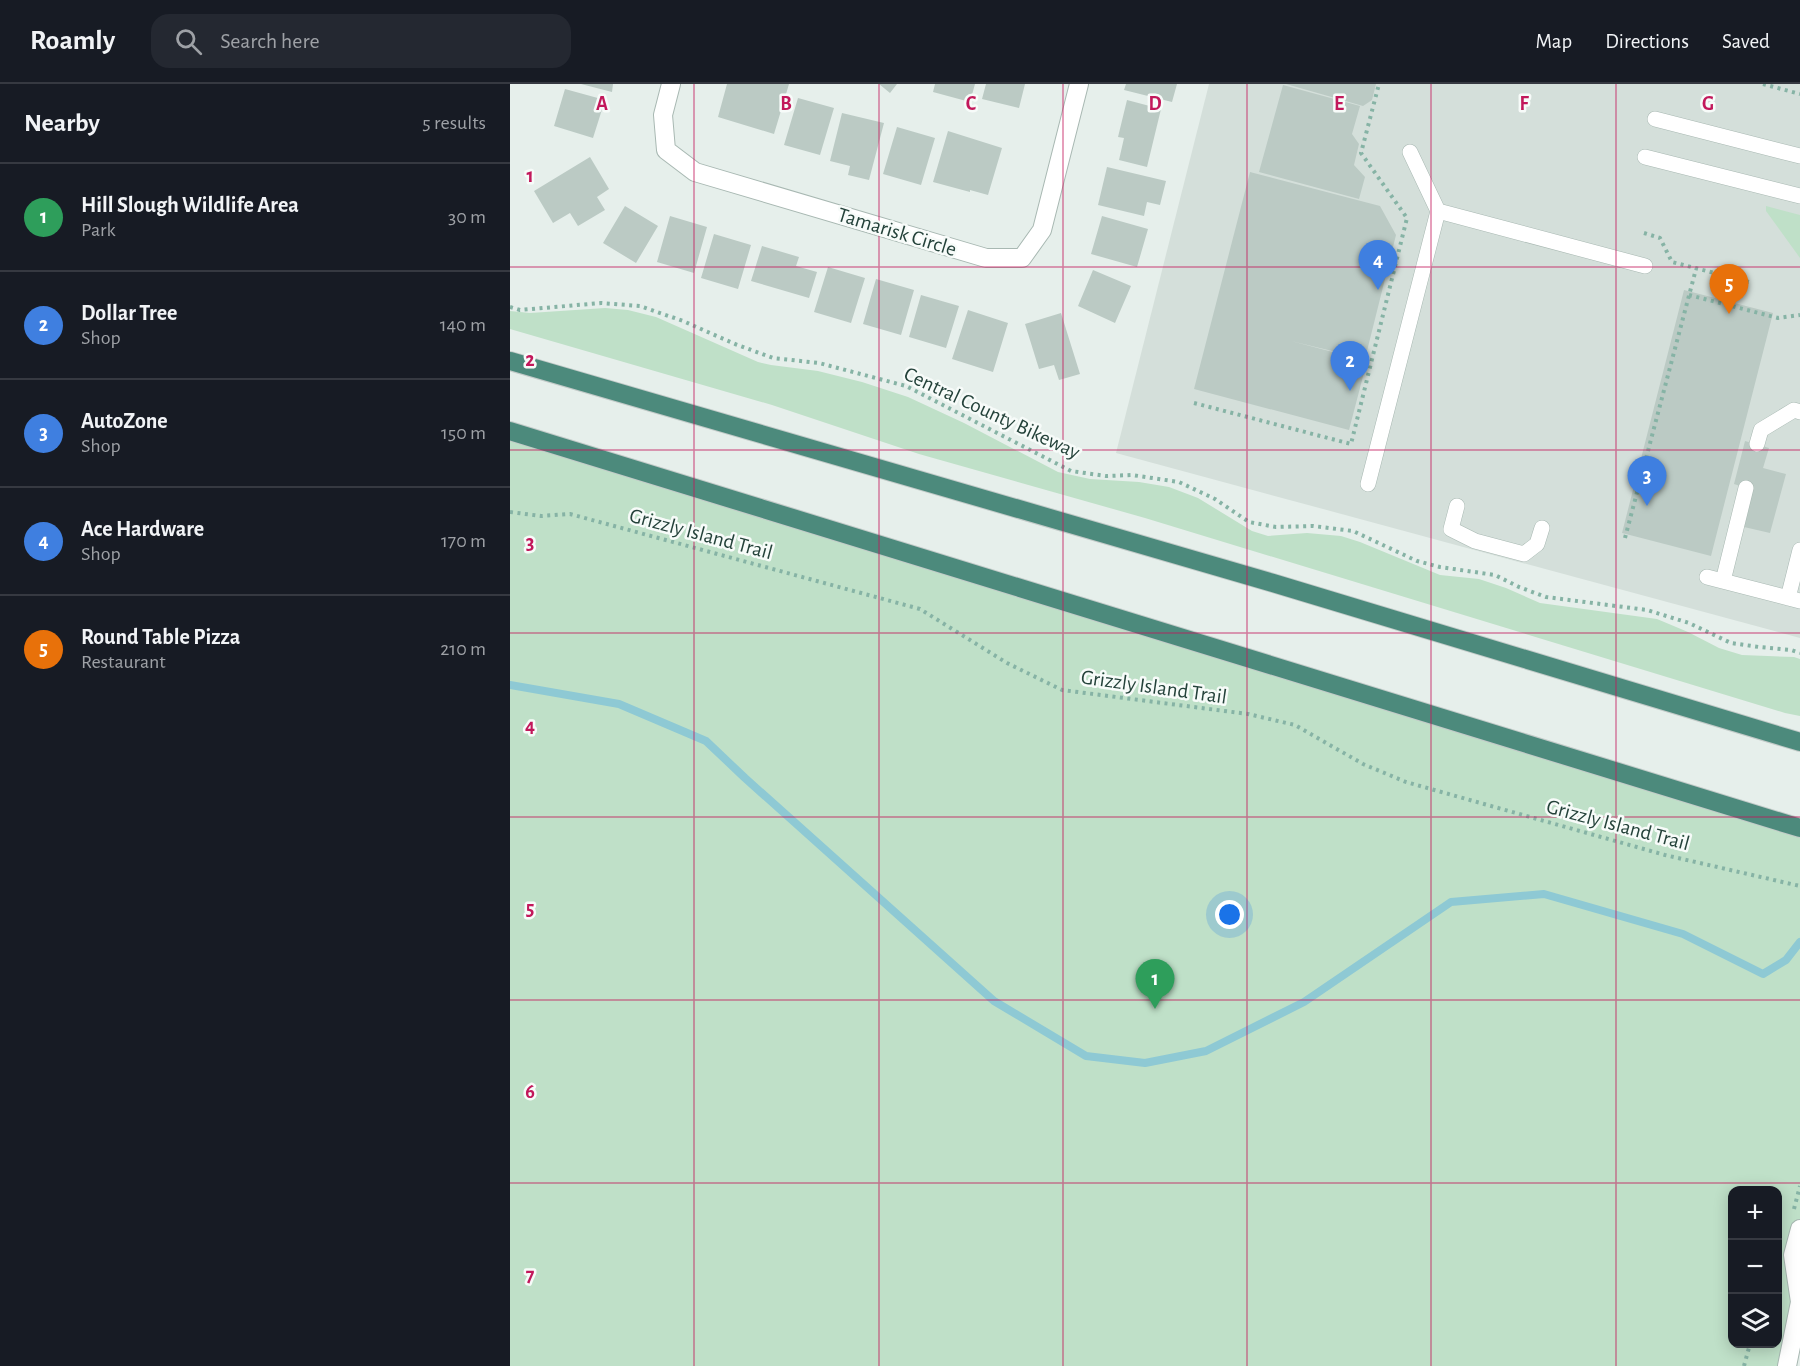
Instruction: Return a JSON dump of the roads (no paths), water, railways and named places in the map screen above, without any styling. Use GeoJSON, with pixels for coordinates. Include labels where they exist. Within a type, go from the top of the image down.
{"type":"FeatureCollection","features":[{"type":"Feature","properties":{"kind":"highway"},"geometry":{"type":"LineString","coordinates":[[510,361],[1273,583],[1800,742]]}},
{"type":"Feature","properties":{"kind":"highway"},"geometry":{"type":"LineString","coordinates":[[510,431],[1800,828]]}},
{"type":"Feature","properties":{"kind":"street","name":"Tamarisk Circle"},"geometry":{"type":"LineString","coordinates":[[671,84],[663,116],[666,150],[695,172],[986,258],[1023,258],[1042,230],[1079,84]]}},
{"type":"Feature","properties":{"kind":"street"},"geometry":{"type":"LineString","coordinates":[[1786,1366],[1800,1302],[1794,1255],[1800,1229]]}},
{"type":"Feature","properties":{"kind":"lane"},"geometry":{"type":"LineString","coordinates":[[1655,119],[1800,156]]}},
{"type":"Feature","properties":{"kind":"lane"},"geometry":{"type":"LineString","coordinates":[[1368,484],[1438,211],[1410,152]]}},
{"type":"Feature","properties":{"kind":"lane"},"geometry":{"type":"LineString","coordinates":[[1646,157],[1800,196]]}},
{"type":"Feature","properties":{"kind":"lane"},"geometry":{"type":"LineString","coordinates":[[1438,211],[1645,266]]}},
{"type":"Feature","properties":{"kind":"lane"},"geometry":{"type":"LineString","coordinates":[[1757,444],[1761,430],[1797,411]]}},
{"type":"Feature","properties":{"kind":"lane"},"geometry":{"type":"LineString","coordinates":[[1723,581],[1746,488]]}},
{"type":"Feature","properties":{"kind":"lane"},"geometry":{"type":"LineString","coordinates":[[1457,507],[1451,529],[1475,541],[1524,554],[1537,544],[1542,528]]}},
{"type":"Feature","properties":{"kind":"lane"},"geometry":{"type":"LineString","coordinates":[[1707,577],[1794,600],[1800,550]]}},
{"type":"Feature","properties":{"kind":"waterway"},"geometry":{"type":"LineString","coordinates":[[510,685],[619,704],[706,741],[994,1001],[1086,1056],[1145,1063],[1206,1051],[1304,1002],[1451,902],[1544,894],[1683,934],[1763,974],[1786,960],[1800,942]]}},
{"type":"Feature","properties":{"kind":"place","name":"Ace Hardware"},"geometry":{"type":"Point","coordinates":[1378,290]}},
{"type":"Feature","properties":{"kind":"place","name":"Round Table Pizza"},"geometry":{"type":"Point","coordinates":[1729,314]}},
{"type":"Feature","properties":{"kind":"place","name":"Dollar Tree"},"geometry":{"type":"Point","coordinates":[1350,391]}},
{"type":"Feature","properties":{"kind":"place","name":"AutoZone"},"geometry":{"type":"Point","coordinates":[1647,506]}},
{"type":"Feature","properties":{"kind":"place","name":"Hill Slough Wildlife Area"},"geometry":{"type":"Point","coordinates":[1155,1009]}}]}
